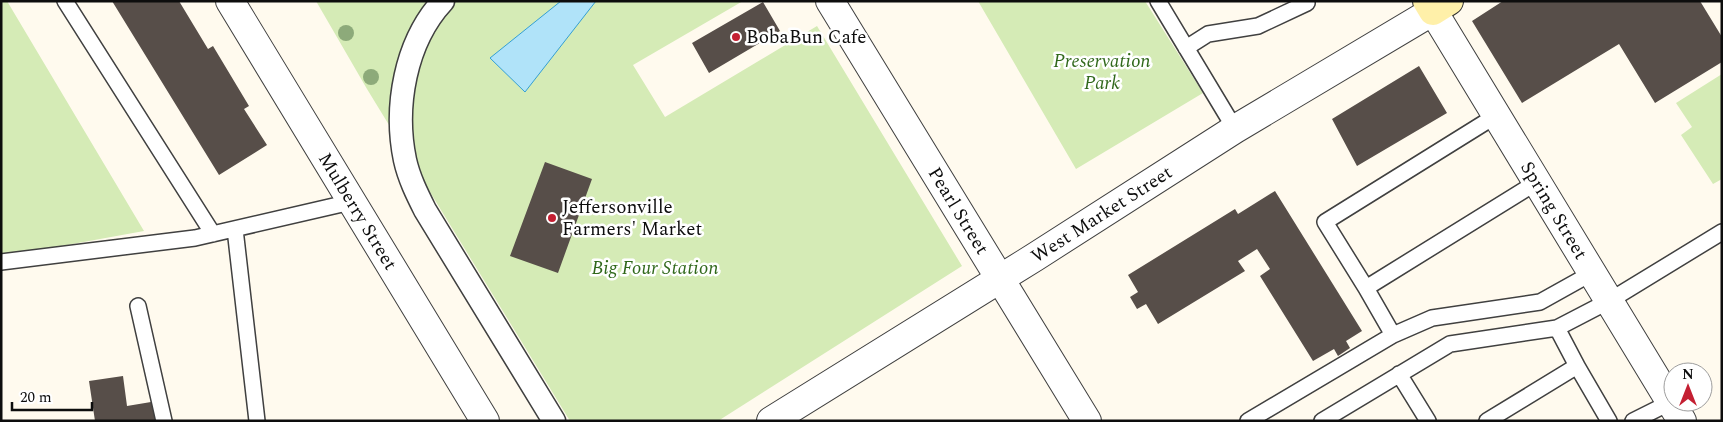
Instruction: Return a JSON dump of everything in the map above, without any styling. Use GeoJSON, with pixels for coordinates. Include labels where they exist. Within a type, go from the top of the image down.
{"type":"FeatureCollection","features":[{"type":"Feature","properties":{"kind":"street","name":"Mulberry Street"},"geometry":{"type":"LineString","coordinates":[[230,1],[485,421]]}},
{"type":"Feature","properties":{"kind":"street"},"geometry":{"type":"LineString","coordinates":[[443,1],[424,29],[412,55],[404,83],[401,136],[405,162],[425,210],[554,421]]}},
{"type":"Feature","properties":{"kind":"street","name":"Pearl Street"},"geometry":{"type":"LineString","coordinates":[[830,1],[1087,421]]}},
{"type":"Feature","properties":{"kind":"street","name":"West Market Street"},"geometry":{"type":"LineString","coordinates":[[771,421],[1437,4]]}},
{"type":"Feature","properties":{"kind":"street","name":"Spring Street"},"geometry":{"type":"LineString","coordinates":[[1437,4],[1497,116],[1663,389]]}},
{"type":"Feature","properties":{"kind":"lane"},"geometry":{"type":"LineString","coordinates":[[65,1],[213,234]]}},
{"type":"Feature","properties":{"kind":"lane"},"geometry":{"type":"LineString","coordinates":[[1158,1],[1235,129]]}},
{"type":"Feature","properties":{"kind":"lane"},"geometry":{"type":"LineString","coordinates":[[1186,48],[1208,34],[1258,26],[1307,3]]}},
{"type":"Feature","properties":{"kind":"lane"},"geometry":{"type":"LineString","coordinates":[[1393,335],[1325,222],[1497,116]]}},
{"type":"Feature","properties":{"kind":"lane"},"geometry":{"type":"LineString","coordinates":[[1366,288],[1537,182]]}},
{"type":"Feature","properties":{"kind":"lane"},"geometry":{"type":"LineString","coordinates":[[1,262],[213,234],[352,202]]}},
{"type":"Feature","properties":{"kind":"lane"},"geometry":{"type":"LineString","coordinates":[[235,230],[257,421]]}},
{"type":"Feature","properties":{"kind":"lane"},"geometry":{"type":"LineString","coordinates":[[1322,421],[1450,344],[1557,328],[1609,300],[1722,232]]}},
{"type":"Feature","properties":{"kind":"lane"},"geometry":{"type":"LineString","coordinates":[[1248,421],[1393,335],[1432,318],[1540,302],[1592,273]]}},
{"type":"Feature","properties":{"kind":"lane"},"geometry":{"type":"LineString","coordinates":[[138,306],[164,421]]}},
{"type":"Feature","properties":{"kind":"lane"},"geometry":{"type":"LineString","coordinates":[[1557,328],[1609,421]]}},
{"type":"Feature","properties":{"kind":"lane"},"geometry":{"type":"LineString","coordinates":[[1487,421],[1577,366]]}},
{"type":"Feature","properties":{"kind":"lane"},"geometry":{"type":"LineString","coordinates":[[1399,374],[1428,421]]}},
{"type":"Feature","properties":{"kind":"lane"},"geometry":{"type":"LineString","coordinates":[[1633,421],[1672,412]]}},
{"type":"Feature","properties":{"kind":"green space"},"geometry":{"type":"Polygon","coordinates":[[[1,1],[7,1],[144,231],[1,257],[1,1]]]}},
{"type":"Feature","properties":{"kind":"green space","name":"Big Four Station"},"geometry":{"type":"Polygon","coordinates":[[[316,1],[743,1],[633,65],[665,117],[817,26],[962,266],[718,421],[570,421],[367,89],[316,1]]]}},
{"type":"Feature","properties":{"kind":"green space","name":"Preservation Park"},"geometry":{"type":"Polygon","coordinates":[[[978,1],[1145,1],[1203,93],[1076,169],[978,1]]]}},
{"type":"Feature","properties":{"kind":"green space"},"geometry":{"type":"Polygon","coordinates":[[[1722,74],[1722,179],[1713,184],[1681,135],[1692,127],[1676,103],[1722,74]]]}},
{"type":"Feature","properties":{"kind":"water"},"geometry":{"type":"Polygon","coordinates":[[[561,1],[596,1],[525,92],[490,58],[561,1]]]}},
{"type":"Feature","properties":{"kind":"building"},"geometry":{"type":"Polygon","coordinates":[[[112,1],[179,1],[208,49],[213,46],[249,106],[244,109],[267,145],[219,175],[112,1]]]}},
{"type":"Feature","properties":{"kind":"building"},"geometry":{"type":"Polygon","coordinates":[[[1503,1],[1700,1],[1722,37],[1722,62],[1655,103],[1619,44],[1522,103],[1472,21],[1503,1]]]}},
{"type":"Feature","properties":{"kind":"building","name":"BobaBun Cafe"},"geometry":{"type":"Polygon","coordinates":[[[763,2],[780,31],[709,73],[692,43],[763,2]]]}},
{"type":"Feature","properties":{"kind":"building"},"geometry":{"type":"Polygon","coordinates":[[[1419,66],[1447,113],[1357,166],[1332,119],[1419,66]]]}},
{"type":"Feature","properties":{"kind":"building"},"geometry":{"type":"Polygon","coordinates":[[[545,162],[592,179],[558,273],[510,256],[545,162]]]}},
{"type":"Feature","properties":{"kind":"building"},"geometry":{"type":"Polygon","coordinates":[[[1275,191],[1362,331],[1346,341],[1350,348],[1338,356],[1334,349],[1313,361],[1260,276],[1270,269],[1257,249],[1238,261],[1245,271],[1158,324],[1146,304],[1137,309],[1130,297],[1138,292],[1128,275],[1235,209],[1238,214],[1275,191]]]}},
{"type":"Feature","properties":{"kind":"building"},"geometry":{"type":"Polygon","coordinates":[[[123,376],[127,406],[157,401],[160,421],[95,421],[89,381],[123,376]]]}},
{"type":"Feature","properties":{"kind":"place","name":"BobaBun Cafe"},"geometry":{"type":"Point","coordinates":[736,37]}},
{"type":"Feature","properties":{"kind":"place","name":"Jeffersonville Farmers' Market"},"geometry":{"type":"Point","coordinates":[552,218]}}]}
